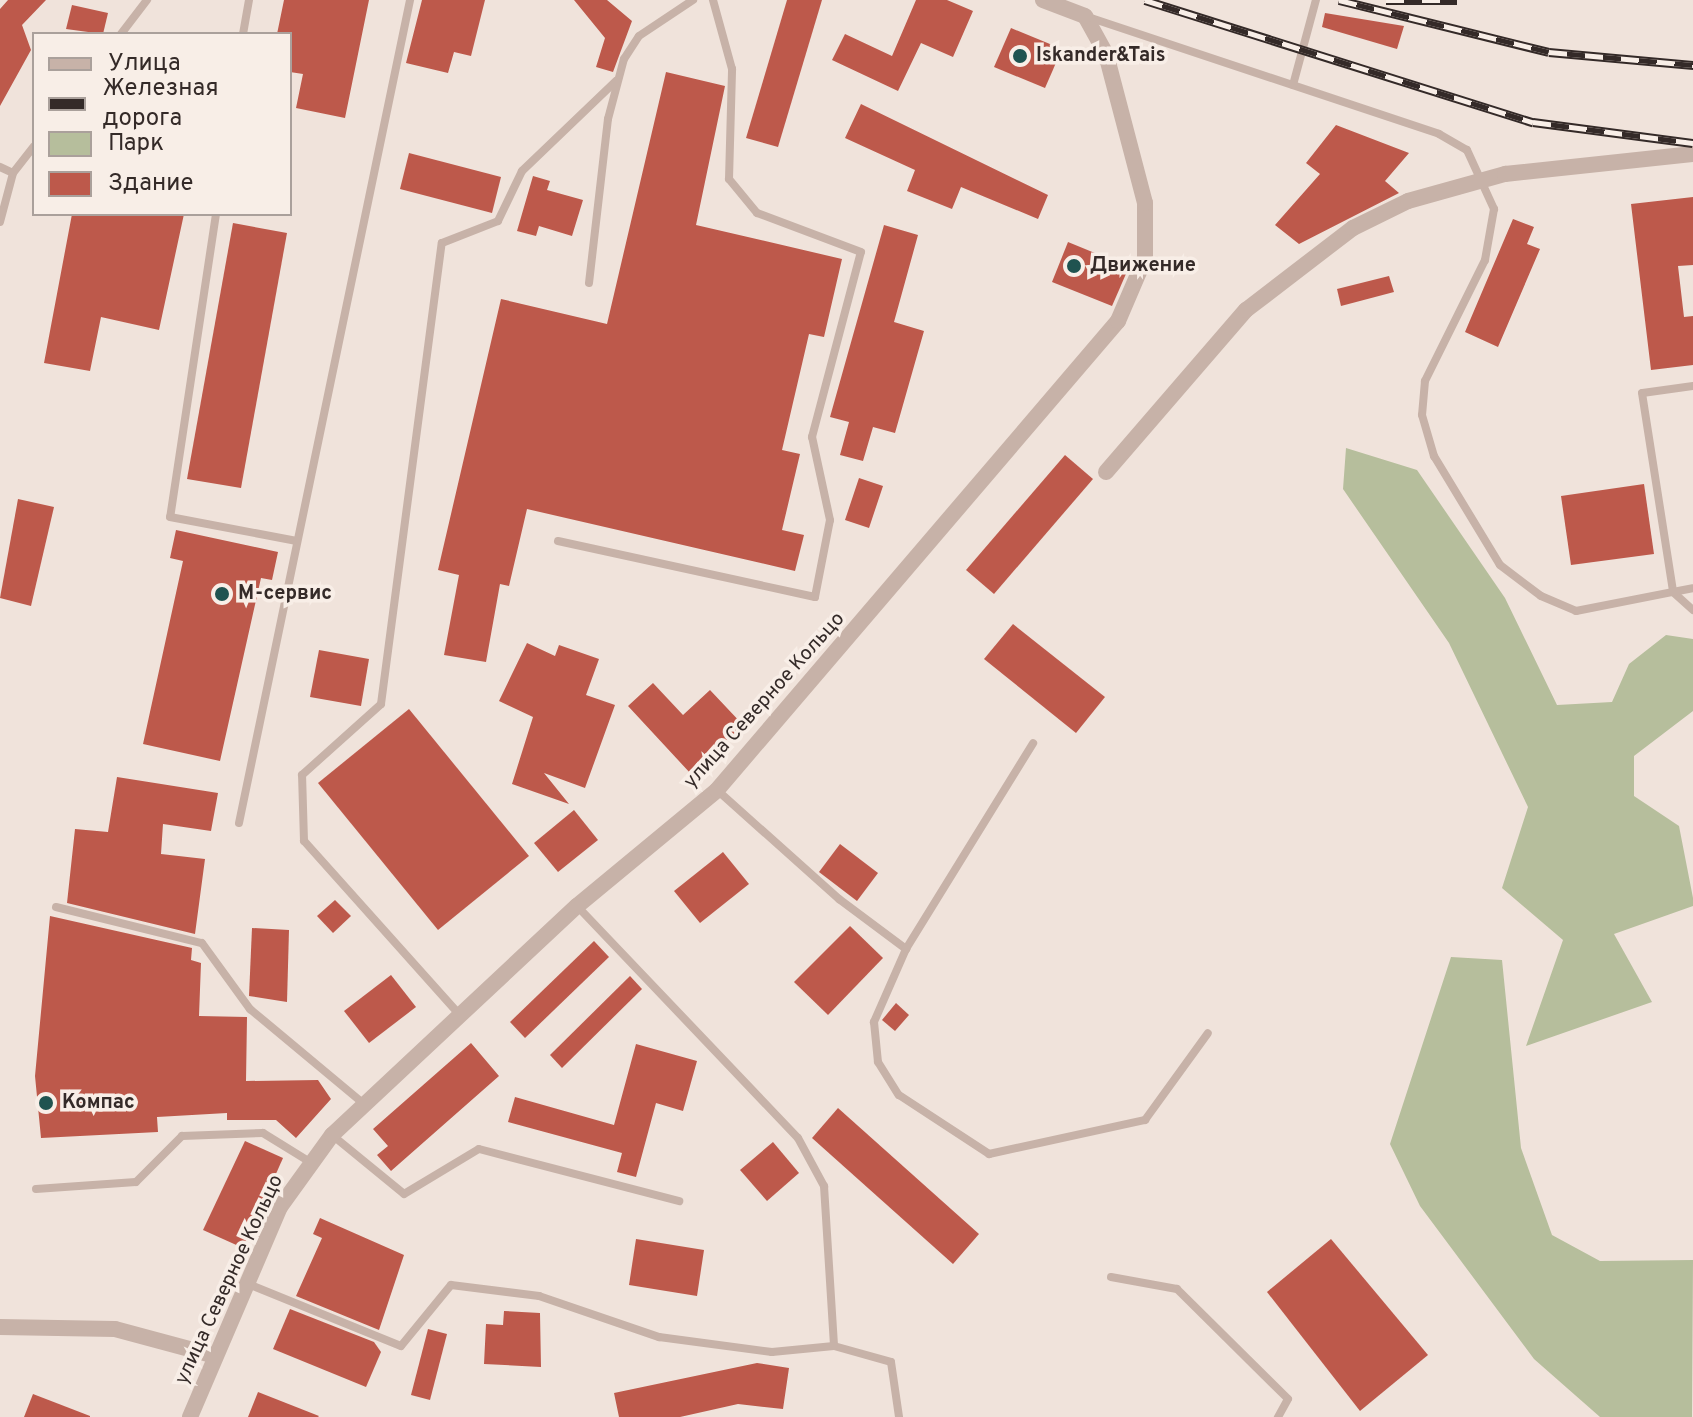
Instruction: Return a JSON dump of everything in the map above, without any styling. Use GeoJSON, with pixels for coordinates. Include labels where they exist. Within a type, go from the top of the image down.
{"type":"FeatureCollection","features":[{"type":"Feature","properties":{"kind":"street"},"geometry":{"type":"LineString","coordinates":[[1043,0],[1085,16]]}},
{"type":"Feature","properties":{"kind":"street","name":"улица Северное Кольцо"},"geometry":{"type":"LineString","coordinates":[[190,1417],[280,1207],[332,1135],[458,1013],[577,906],[717,790],[1131,299],[1147,240],[1145,203],[1113,70],[1085,16]]}},
{"type":"Feature","properties":{"kind":"street"},"geometry":{"type":"LineString","coordinates":[[1106,472],[1246,310],[1296,266],[1380,214],[1486,179],[1693,154]]}},
{"type":"Feature","properties":{"kind":"street"},"geometry":{"type":"LineString","coordinates":[[0,1327],[115,1329],[215,1356]]}},
{"type":"Feature","properties":{"kind":"lane"},"geometry":{"type":"LineString","coordinates":[[123,32],[147,0]]}},
{"type":"Feature","properties":{"kind":"lane"},"geometry":{"type":"LineString","coordinates":[[243,32],[249,0]]}},
{"type":"Feature","properties":{"kind":"lane"},"geometry":{"type":"LineString","coordinates":[[239,823],[410,0]]}},
{"type":"Feature","properties":{"kind":"lane"},"geometry":{"type":"LineString","coordinates":[[589,283],[616,81],[633,42],[693,0]]}},
{"type":"Feature","properties":{"kind":"lane"},"geometry":{"type":"LineString","coordinates":[[558,541],[815,597],[830,520],[812,437],[861,252],[757,213],[729,179],[732,69],[713,0]]}},
{"type":"Feature","properties":{"kind":"lane"},"geometry":{"type":"LineString","coordinates":[[1293,85],[1316,0]]}},
{"type":"Feature","properties":{"kind":"lane"},"geometry":{"type":"LineString","coordinates":[[1085,16],[1455,141],[1486,179],[1494,209],[1490,243],[1425,381],[1427,443],[1462,512],[1500,565],[1541,596],[1576,611],[1693,588]]}},
{"type":"Feature","properties":{"kind":"lane"},"geometry":{"type":"LineString","coordinates":[[458,1013],[304,841],[302,775],[381,704],[442,243],[498,221],[522,171],[616,81]]}},
{"type":"Feature","properties":{"kind":"lane"},"geometry":{"type":"LineString","coordinates":[[0,222],[13,173],[32,149]]}},
{"type":"Feature","properties":{"kind":"lane"},"geometry":{"type":"LineString","coordinates":[[0,167],[13,173]]}},
{"type":"Feature","properties":{"kind":"lane"},"geometry":{"type":"LineString","coordinates":[[216,216],[170,517],[297,541]]}},
{"type":"Feature","properties":{"kind":"lane"},"geometry":{"type":"LineString","coordinates":[[1693,386],[1642,393],[1673,592],[1693,610]]}},
{"type":"Feature","properties":{"kind":"lane"},"geometry":{"type":"LineString","coordinates":[[1033,743],[906,949],[874,1022],[878,1062],[899,1095],[989,1154],[1145,1120],[1208,1033]]}},
{"type":"Feature","properties":{"kind":"lane"},"geometry":{"type":"LineString","coordinates":[[717,790],[906,949]]}},
{"type":"Feature","properties":{"kind":"lane"},"geometry":{"type":"LineString","coordinates":[[577,906],[798,1138],[824,1186],[834,1346]]}},
{"type":"Feature","properties":{"kind":"lane"},"geometry":{"type":"LineString","coordinates":[[56,907],[202,943],[250,1009],[364,1104]]}},
{"type":"Feature","properties":{"kind":"lane"},"geometry":{"type":"LineString","coordinates":[[36,1189],[136,1182],[182,1136],[263,1133],[310,1162]]}},
{"type":"Feature","properties":{"kind":"lane"},"geometry":{"type":"LineString","coordinates":[[332,1135],[404,1194],[479,1149],[679,1201]]}},
{"type":"Feature","properties":{"kind":"lane"},"geometry":{"type":"LineString","coordinates":[[1111,1277],[1177,1289],[1288,1399],[1278,1417]]}},
{"type":"Feature","properties":{"kind":"lane"},"geometry":{"type":"LineString","coordinates":[[247,1284],[401,1346],[451,1285],[539,1296],[659,1337],[772,1352],[834,1346],[891,1362],[899,1417]]}},
{"type":"Feature","properties":{"kind":"green space"},"geometry":{"type":"Polygon","coordinates":[[[1346,448],[1417,470],[1505,598],[1557,705],[1612,702],[1629,664],[1666,635],[1693,639],[1693,711],[1634,756],[1634,796],[1679,826],[1693,898],[1693,906],[1614,934],[1652,1002],[1526,1046],[1563,940],[1502,888],[1528,807],[1449,643],[1343,489],[1346,448]]]}},
{"type":"Feature","properties":{"kind":"green space"},"geometry":{"type":"Polygon","coordinates":[[[1451,957],[1502,960],[1521,1148],[1552,1235],[1600,1261],[1693,1260],[1692,1417],[1600,1417],[1534,1359],[1420,1206],[1390,1144],[1451,957]]]}},
{"type":"Feature","properties":{"kind":"building"},"geometry":{"type":"Polygon","coordinates":[[[8,0],[46,0],[22,25],[31,50],[0,106],[0,9],[8,0]]]}},
{"type":"Feature","properties":{"kind":"building"},"geometry":{"type":"Polygon","coordinates":[[[284,0],[369,0],[345,118],[296,108],[303,74],[292,72],[292,32],[277,32],[284,0]]]}},
{"type":"Feature","properties":{"kind":"building"},"geometry":{"type":"Polygon","coordinates":[[[422,0],[485,0],[471,56],[454,52],[448,73],[406,63],[422,0]]]}},
{"type":"Feature","properties":{"kind":"building"},"geometry":{"type":"Polygon","coordinates":[[[574,0],[607,0],[632,21],[613,72],[596,67],[605,38],[574,0]]]}},
{"type":"Feature","properties":{"kind":"building"},"geometry":{"type":"Polygon","coordinates":[[[787,0],[822,0],[778,147],[746,138],[787,0]]]}},
{"type":"Feature","properties":{"kind":"building"},"geometry":{"type":"Polygon","coordinates":[[[916,0],[947,0],[973,11],[953,57],[921,43],[898,91],[832,60],[845,34],[892,56],[916,0]]]}},
{"type":"Feature","properties":{"kind":"building"},"geometry":{"type":"Polygon","coordinates":[[[72,5],[108,13],[103,32],[66,29],[72,5]]]}},
{"type":"Feature","properties":{"kind":"building"},"geometry":{"type":"Polygon","coordinates":[[[1325,13],[1404,26],[1397,49],[1322,27],[1325,13]]]}},
{"type":"Feature","properties":{"kind":"building"},"geometry":{"type":"Polygon","coordinates":[[[1011,28],[1062,49],[1045,88],[994,67],[1011,28]]]}},
{"type":"Feature","properties":{"kind":"building"},"geometry":{"type":"Polygon","coordinates":[[[666,72],[725,86],[696,225],[842,259],[824,337],[809,334],[782,450],[800,454],[782,530],[804,535],[795,571],[527,509],[509,586],[500,584],[486,662],[444,655],[459,575],[438,570],[501,299],[607,324],[666,72]]]}},
{"type":"Feature","properties":{"kind":"building"},"geometry":{"type":"Polygon","coordinates":[[[861,104],[1048,195],[1038,219],[961,187],[952,209],[907,191],[915,170],[845,138],[861,104]]]}},
{"type":"Feature","properties":{"kind":"building"},"geometry":{"type":"Polygon","coordinates":[[[1336,125],[1409,153],[1385,181],[1399,193],[1299,244],[1275,225],[1320,174],[1306,163],[1336,125]]]}},
{"type":"Feature","properties":{"kind":"building"},"geometry":{"type":"Polygon","coordinates":[[[409,153],[501,177],[492,213],[400,189],[409,153]]]}},
{"type":"Feature","properties":{"kind":"building"},"geometry":{"type":"Polygon","coordinates":[[[533,176],[550,181],[547,190],[583,200],[572,236],[539,226],[536,236],[517,231],[533,176]]]}},
{"type":"Feature","properties":{"kind":"building"},"geometry":{"type":"Polygon","coordinates":[[[1693,197],[1693,265],[1678,266],[1684,317],[1693,316],[1693,365],[1651,370],[1631,204],[1693,197]]]}},
{"type":"Feature","properties":{"kind":"building"},"geometry":{"type":"Polygon","coordinates":[[[72,216],[184,216],[159,330],[101,317],[90,371],[44,363],[72,216]]]}},
{"type":"Feature","properties":{"kind":"building"},"geometry":{"type":"Polygon","coordinates":[[[1513,219],[1534,227],[1527,244],[1540,249],[1498,347],[1465,332],[1513,219]]]}},
{"type":"Feature","properties":{"kind":"building"},"geometry":{"type":"Polygon","coordinates":[[[233,223],[287,233],[241,488],[187,479],[233,223]]]}},
{"type":"Feature","properties":{"kind":"building"},"geometry":{"type":"Polygon","coordinates":[[[884,225],[918,235],[894,322],[924,331],[895,433],[873,427],[863,461],[840,455],[849,422],[830,417],[884,225]]]}},
{"type":"Feature","properties":{"kind":"building"},"geometry":{"type":"Polygon","coordinates":[[[1068,242],[1129,267],[1112,306],[1052,282],[1068,242]]]}},
{"type":"Feature","properties":{"kind":"building"},"geometry":{"type":"Polygon","coordinates":[[[1389,276],[1394,292],[1341,306],[1337,289],[1389,276]]]}},
{"type":"Feature","properties":{"kind":"building"},"geometry":{"type":"Polygon","coordinates":[[[1065,455],[1093,479],[994,594],[966,570],[1065,455]]]}},
{"type":"Feature","properties":{"kind":"building"},"geometry":{"type":"Polygon","coordinates":[[[859,478],[883,486],[869,528],[845,520],[859,478]]]}},
{"type":"Feature","properties":{"kind":"building"},"geometry":{"type":"Polygon","coordinates":[[[1644,484],[1654,554],[1571,565],[1561,496],[1644,484]]]}},
{"type":"Feature","properties":{"kind":"building"},"geometry":{"type":"Polygon","coordinates":[[[18,499],[54,507],[31,606],[0,598],[18,499]]]}},
{"type":"Feature","properties":{"kind":"building"},"geometry":{"type":"Polygon","coordinates":[[[176,530],[278,552],[272,580],[261,578],[220,761],[143,744],[183,561],[170,558],[176,530]]]}},
{"type":"Feature","properties":{"kind":"building"},"geometry":{"type":"Polygon","coordinates":[[[1013,624],[1105,697],[1076,733],[984,659],[1013,624]]]}},
{"type":"Feature","properties":{"kind":"building"},"geometry":{"type":"Polygon","coordinates":[[[527,643],[555,656],[559,645],[599,659],[586,695],[615,705],[585,788],[544,773],[569,804],[512,784],[533,717],[499,701],[527,643]]]}},
{"type":"Feature","properties":{"kind":"building"},"geometry":{"type":"Polygon","coordinates":[[[319,650],[369,659],[361,706],[310,697],[319,650]]]}},
{"type":"Feature","properties":{"kind":"building"},"geometry":{"type":"Polygon","coordinates":[[[653,683],[683,715],[710,690],[743,725],[691,774],[628,706],[653,683]]]}},
{"type":"Feature","properties":{"kind":"building"},"geometry":{"type":"Polygon","coordinates":[[[409,709],[529,856],[438,930],[318,783],[409,709]]]}},
{"type":"Feature","properties":{"kind":"building"},"geometry":{"type":"Polygon","coordinates":[[[117,777],[218,793],[211,831],[163,824],[161,854],[205,859],[195,934],[67,903],[75,829],[108,832],[117,777]]]}},
{"type":"Feature","properties":{"kind":"building"},"geometry":{"type":"Polygon","coordinates":[[[574,810],[598,840],[558,872],[534,843],[574,810]]]}},
{"type":"Feature","properties":{"kind":"building"},"geometry":{"type":"Polygon","coordinates":[[[840,844],[878,873],[857,901],[819,872],[840,844]]]}},
{"type":"Feature","properties":{"kind":"building"},"geometry":{"type":"Polygon","coordinates":[[[723,852],[749,884],[700,923],[674,891],[723,852]]]}},
{"type":"Feature","properties":{"kind":"building"},"geometry":{"type":"Polygon","coordinates":[[[335,900],[351,916],[333,933],[317,916],[335,900]]]}},
{"type":"Feature","properties":{"kind":"building"},"geometry":{"type":"Polygon","coordinates":[[[50,916],[192,948],[191,960],[201,963],[199,1016],[247,1017],[246,1081],[318,1080],[331,1099],[296,1138],[276,1120],[227,1120],[227,1113],[157,1117],[158,1132],[41,1138],[35,1076],[50,916]]]}},
{"type":"Feature","properties":{"kind":"building"},"geometry":{"type":"Polygon","coordinates":[[[850,926],[883,958],[828,1015],[794,982],[850,926]]]}},
{"type":"Feature","properties":{"kind":"building"},"geometry":{"type":"Polygon","coordinates":[[[252,928],[289,930],[287,1002],[249,996],[252,928]]]}},
{"type":"Feature","properties":{"kind":"building"},"geometry":{"type":"Polygon","coordinates":[[[594,941],[609,957],[525,1038],[510,1022],[594,941]]]}},
{"type":"Feature","properties":{"kind":"building"},"geometry":{"type":"Polygon","coordinates":[[[391,975],[416,1007],[369,1043],[344,1011],[391,975]]]}},
{"type":"Feature","properties":{"kind":"building"},"geometry":{"type":"Polygon","coordinates":[[[630,976],[642,989],[562,1068],[550,1055],[630,976]]]}},
{"type":"Feature","properties":{"kind":"building"},"geometry":{"type":"Polygon","coordinates":[[[896,1003],[909,1015],[895,1031],[882,1020],[896,1003]]]}},
{"type":"Feature","properties":{"kind":"building"},"geometry":{"type":"Polygon","coordinates":[[[471,1043],[499,1076],[391,1171],[377,1155],[388,1146],[373,1129],[471,1043]]]}},
{"type":"Feature","properties":{"kind":"building"},"geometry":{"type":"Polygon","coordinates":[[[636,1044],[697,1061],[683,1111],[656,1103],[636,1177],[617,1172],[622,1153],[508,1122],[515,1097],[614,1125],[636,1044]]]}},
{"type":"Feature","properties":{"kind":"building"},"geometry":{"type":"Polygon","coordinates":[[[838,1108],[979,1234],[953,1264],[812,1138],[838,1108]]]}},
{"type":"Feature","properties":{"kind":"building"},"geometry":{"type":"Polygon","coordinates":[[[245,1141],[283,1158],[243,1248],[203,1230],[245,1141]]]}},
{"type":"Feature","properties":{"kind":"building"},"geometry":{"type":"Polygon","coordinates":[[[773,1142],[799,1173],[767,1201],[740,1170],[773,1142]]]}},
{"type":"Feature","properties":{"kind":"building"},"geometry":{"type":"Polygon","coordinates":[[[320,1218],[404,1255],[379,1330],[296,1296],[322,1238],[313,1234],[320,1218]]]}},
{"type":"Feature","properties":{"kind":"building"},"geometry":{"type":"Polygon","coordinates":[[[636,1239],[704,1250],[697,1296],[629,1285],[636,1239]]]}},
{"type":"Feature","properties":{"kind":"building"},"geometry":{"type":"Polygon","coordinates":[[[1331,1239],[1428,1355],[1360,1411],[1267,1292],[1331,1239]]]}},
{"type":"Feature","properties":{"kind":"building"},"geometry":{"type":"Polygon","coordinates":[[[290,1309],[374,1342],[381,1352],[366,1387],[273,1349],[290,1309]]]}},
{"type":"Feature","properties":{"kind":"building"},"geometry":{"type":"Polygon","coordinates":[[[504,1311],[540,1313],[541,1367],[484,1364],[486,1324],[503,1325],[504,1311]]]}},
{"type":"Feature","properties":{"kind":"building"},"geometry":{"type":"Polygon","coordinates":[[[428,1329],[447,1334],[430,1400],[411,1395],[428,1329]]]}},
{"type":"Feature","properties":{"kind":"building"},"geometry":{"type":"Polygon","coordinates":[[[757,1363],[789,1368],[783,1409],[738,1404],[680,1417],[619,1417],[614,1393],[757,1363]]]}},
{"type":"Feature","properties":{"kind":"building"},"geometry":{"type":"Polygon","coordinates":[[[258,1392],[319,1416],[248,1417],[258,1392]]]}},
{"type":"Feature","properties":{"kind":"building"},"geometry":{"type":"Polygon","coordinates":[[[33,1394],[90,1416],[90,1417],[24,1417],[33,1394]]]}},
{"type":"Feature","properties":{"kind":"railway"},"geometry":{"type":"LineString","coordinates":[[1145,0],[1533,122],[1693,143]]}},
{"type":"Feature","properties":{"kind":"railway"},"geometry":{"type":"LineString","coordinates":[[1339,0],[1549,52],[1693,65]]}},
{"type":"Feature","properties":{"kind":"railway"},"geometry":{"type":"LineString","coordinates":[[1386,0],[1457,0]]}},
{"type":"Feature","properties":{"kind":"place","name":"Iskander&Tais"},"geometry":{"type":"Point","coordinates":[1020,56]}},
{"type":"Feature","properties":{"kind":"place","name":"Движение"},"geometry":{"type":"Point","coordinates":[1074,266]}},
{"type":"Feature","properties":{"kind":"place","name":"М-сервис"},"geometry":{"type":"Point","coordinates":[222,594]}},
{"type":"Feature","properties":{"kind":"place","name":"Компас"},"geometry":{"type":"Point","coordinates":[46,1103]}}]}
